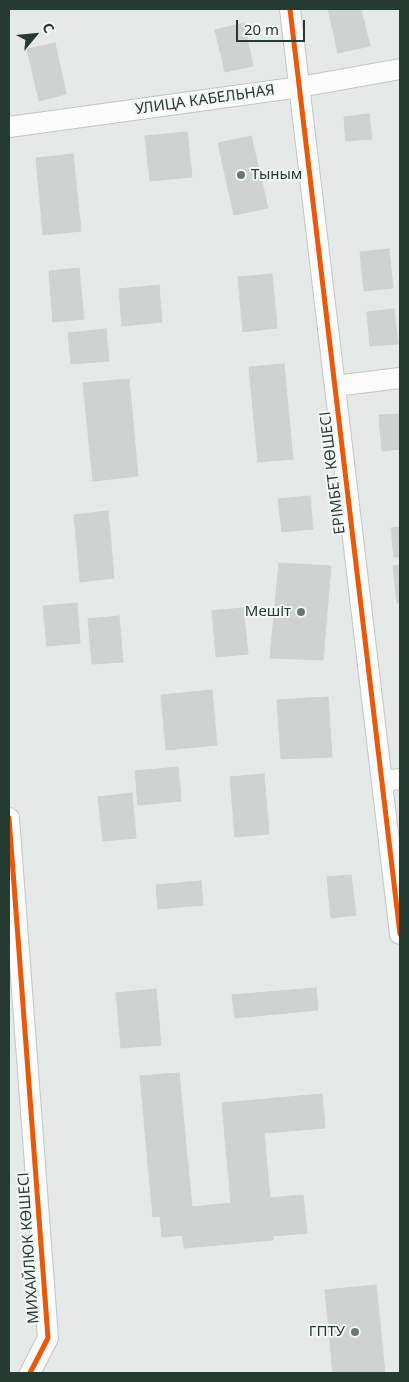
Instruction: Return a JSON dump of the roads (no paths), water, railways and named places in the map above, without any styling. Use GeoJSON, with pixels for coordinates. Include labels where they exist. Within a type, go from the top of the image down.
{"type":"FeatureCollection","features":[{"type":"Feature","properties":{"kind":"street","name":"ЕРІМБЕТ КӨШЕСІ"},"geometry":{"type":"LineString","coordinates":[[290,9],[335,386],[391,780],[400,934]]}},
{"type":"Feature","properties":{"kind":"street","name":"УЛИЦА КАБЕЛЬНАЯ"},"geometry":{"type":"LineString","coordinates":[[9,127],[300,87],[400,69]]}},
{"type":"Feature","properties":{"kind":"street"},"geometry":{"type":"LineString","coordinates":[[335,386],[400,378]]}},
{"type":"Feature","properties":{"kind":"street","name":"МИХАЙЛЮК КӨШЕСІ"},"geometry":{"type":"LineString","coordinates":[[9,818],[48,1338],[30,1373]]}},
{"type":"Feature","properties":{"kind":"place","name":"Тыным"},"geometry":{"type":"Point","coordinates":[241,175]}},
{"type":"Feature","properties":{"kind":"place","name":"Мешіт"},"geometry":{"type":"Point","coordinates":[301,612]}},
{"type":"Feature","properties":{"kind":"place","name":"ГПТУ"},"geometry":{"type":"Point","coordinates":[355,1332]}}]}
